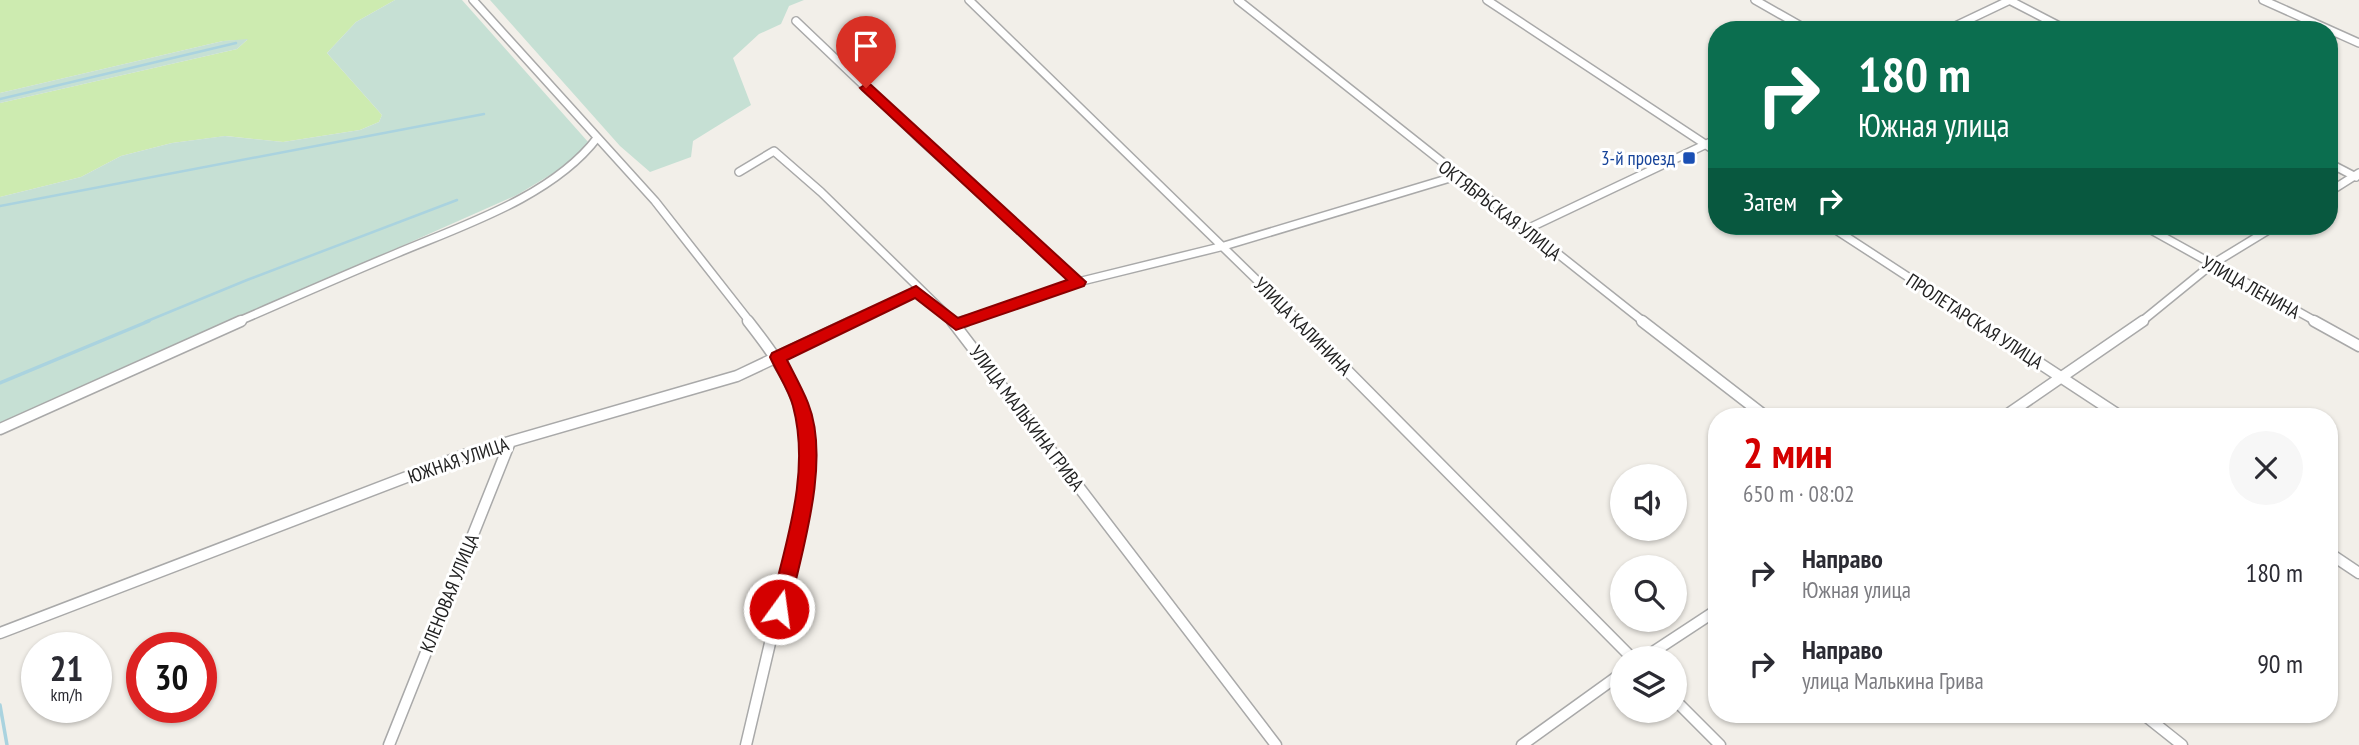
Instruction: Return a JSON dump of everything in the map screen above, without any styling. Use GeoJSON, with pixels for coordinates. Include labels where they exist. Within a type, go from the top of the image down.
{"type":"FeatureCollection","features":[{"type":"Feature","properties":{"kind":"street"},"geometry":{"type":"LineString","coordinates":[[473,0],[655,201],[778,357],[801,405],[808,453],[808,482],[746,745]]}},
{"type":"Feature","properties":{"kind":"street","name":"УЛИЦА КАЛИНИНА"},"geometry":{"type":"LineString","coordinates":[[969,0],[1224,246],[1620,646]]}},
{"type":"Feature","properties":{"kind":"street","name":"ОКТЯБРЬСКАЯ УЛИЦА"},"geometry":{"type":"LineString","coordinates":[[1238,0],[1432,156],[1460,175],[1525,230],[1755,408]]}},
{"type":"Feature","properties":{"kind":"street"},"geometry":{"type":"LineString","coordinates":[[1487,0],[1706,144]]}},
{"type":"Feature","properties":{"kind":"street"},"geometry":{"type":"LineString","coordinates":[[1755,0],[1792,21]]}},
{"type":"Feature","properties":{"kind":"street"},"geometry":{"type":"LineString","coordinates":[[1966,21],[2009,0],[2050,21]]}},
{"type":"Feature","properties":{"kind":"street"},"geometry":{"type":"LineString","coordinates":[[2263,0],[2310,21]]}},
{"type":"Feature","properties":{"kind":"street"},"geometry":{"type":"LineString","coordinates":[[796,21],[919,138],[1078,282]]}},
{"type":"Feature","properties":{"kind":"street"},"geometry":{"type":"LineString","coordinates":[[2338,34],[2359,43]]}},
{"type":"Feature","properties":{"kind":"street"},"geometry":{"type":"LineString","coordinates":[[0,429],[323,284],[486,215],[540,187],[584,155],[597,138]]}},
{"type":"Feature","properties":{"kind":"street"},"geometry":{"type":"LineString","coordinates":[[1525,230],[1706,144]]}},
{"type":"Feature","properties":{"kind":"street","name":"УЛИЦА МАЛЬКИНА ГРИВА"},"geometry":{"type":"LineString","coordinates":[[739,172],[774,151],[802,172],[916,291],[956,324],[1276,745]]}},
{"type":"Feature","properties":{"kind":"street"},"geometry":{"type":"LineString","coordinates":[[2338,167],[2357,176]]}},
{"type":"Feature","properties":{"kind":"street"},"geometry":{"type":"LineString","coordinates":[[956,324],[1078,282],[1224,246],[1460,175]]}},
{"type":"Feature","properties":{"kind":"street"},"geometry":{"type":"LineString","coordinates":[[2338,187],[2357,176]]}},
{"type":"Feature","properties":{"kind":"street","name":"ПРОЛЕТАРСКАЯ УЛИЦА"},"geometry":{"type":"LineString","coordinates":[[1843,235],[2107,408]]}},
{"type":"Feature","properties":{"kind":"street","name":"УЛИЦА ЛЕНИНА"},"geometry":{"type":"LineString","coordinates":[[2159,235],[2359,346]]}},
{"type":"Feature","properties":{"kind":"street"},"geometry":{"type":"LineString","coordinates":[[2017,408],[2153,314],[2211,265],[2260,235]]}},
{"type":"Feature","properties":{"kind":"street","name":"ЮЖНАЯ УЛИЦА"},"geometry":{"type":"LineString","coordinates":[[2,632],[464,455],[737,376],[916,291]]}},
{"type":"Feature","properties":{"kind":"street","name":"КЛЕНОВАЯ УЛИЦА"},"geometry":{"type":"LineString","coordinates":[[389,745],[510,442]]}},
{"type":"Feature","properties":{"kind":"street"},"geometry":{"type":"LineString","coordinates":[[2338,559],[2359,573]]}},
{"type":"Feature","properties":{"kind":"street"},"geometry":{"type":"LineString","coordinates":[[1662,646],[1708,616]]}},
{"type":"Feature","properties":{"kind":"street"},"geometry":{"type":"LineString","coordinates":[[1522,745],[1610,682]]}},
{"type":"Feature","properties":{"kind":"street"},"geometry":{"type":"LineString","coordinates":[[1687,712],[1720,745]]}},
{"type":"Feature","properties":{"kind":"street"},"geometry":{"type":"LineString","coordinates":[[2154,723],[2182,745]]}},
{"type":"Feature","properties":{"kind":"green space"},"geometry":{"type":"Polygon","coordinates":[[[0,0],[395,0],[356,22],[327,53],[382,115],[379,122],[360,130],[283,142],[226,136],[172,143],[121,156],[81,177],[0,197],[0,103],[237,49],[247,40],[223,41],[0,93],[0,0]]]}},
{"type":"Feature","properties":{"kind":"green space"},"geometry":{"type":"Polygon","coordinates":[[[395,0],[462,0],[589,143],[570,163],[517,195],[0,424],[0,197],[81,177],[121,156],[172,143],[225,136],[283,142],[360,130],[379,122],[382,115],[327,53],[356,22],[395,0]]]}},
{"type":"Feature","properties":{"kind":"green space"},"geometry":{"type":"Polygon","coordinates":[[[490,0],[804,0],[789,6],[781,24],[759,34],[733,58],[751,105],[693,141],[691,157],[650,172],[620,146],[490,0]]]}},
{"type":"Feature","properties":{"kind":"green space"},"geometry":{"type":"Polygon","coordinates":[[[248,39],[237,49],[0,103],[0,93],[223,41],[248,39]]]}},
{"type":"Feature","properties":{"kind":"waterway"},"geometry":{"type":"LineString","coordinates":[[0,99],[236,43]]}},
{"type":"Feature","properties":{"kind":"waterway"},"geometry":{"type":"LineString","coordinates":[[0,206],[484,114]]}},
{"type":"Feature","properties":{"kind":"waterway"},"geometry":{"type":"LineString","coordinates":[[145,322],[457,200]]}},
{"type":"Feature","properties":{"kind":"waterway"},"geometry":{"type":"LineString","coordinates":[[0,383],[149,321]]}},
{"type":"Feature","properties":{"kind":"waterway"},"geometry":{"type":"LineString","coordinates":[[0,705],[7,745]]}},
{"type":"Feature","properties":{"kind":"place","name":"3-й проезд"},"geometry":{"type":"Point","coordinates":[1689,158]}},
{"type":"Feature","properties":{"kind":"route"},"geometry":{"type":"LineString","coordinates":[[779,609],[808,482],[808,453],[801,405],[778,357],[916,291],[956,324],[1078,282],[866,88]]}}]}
